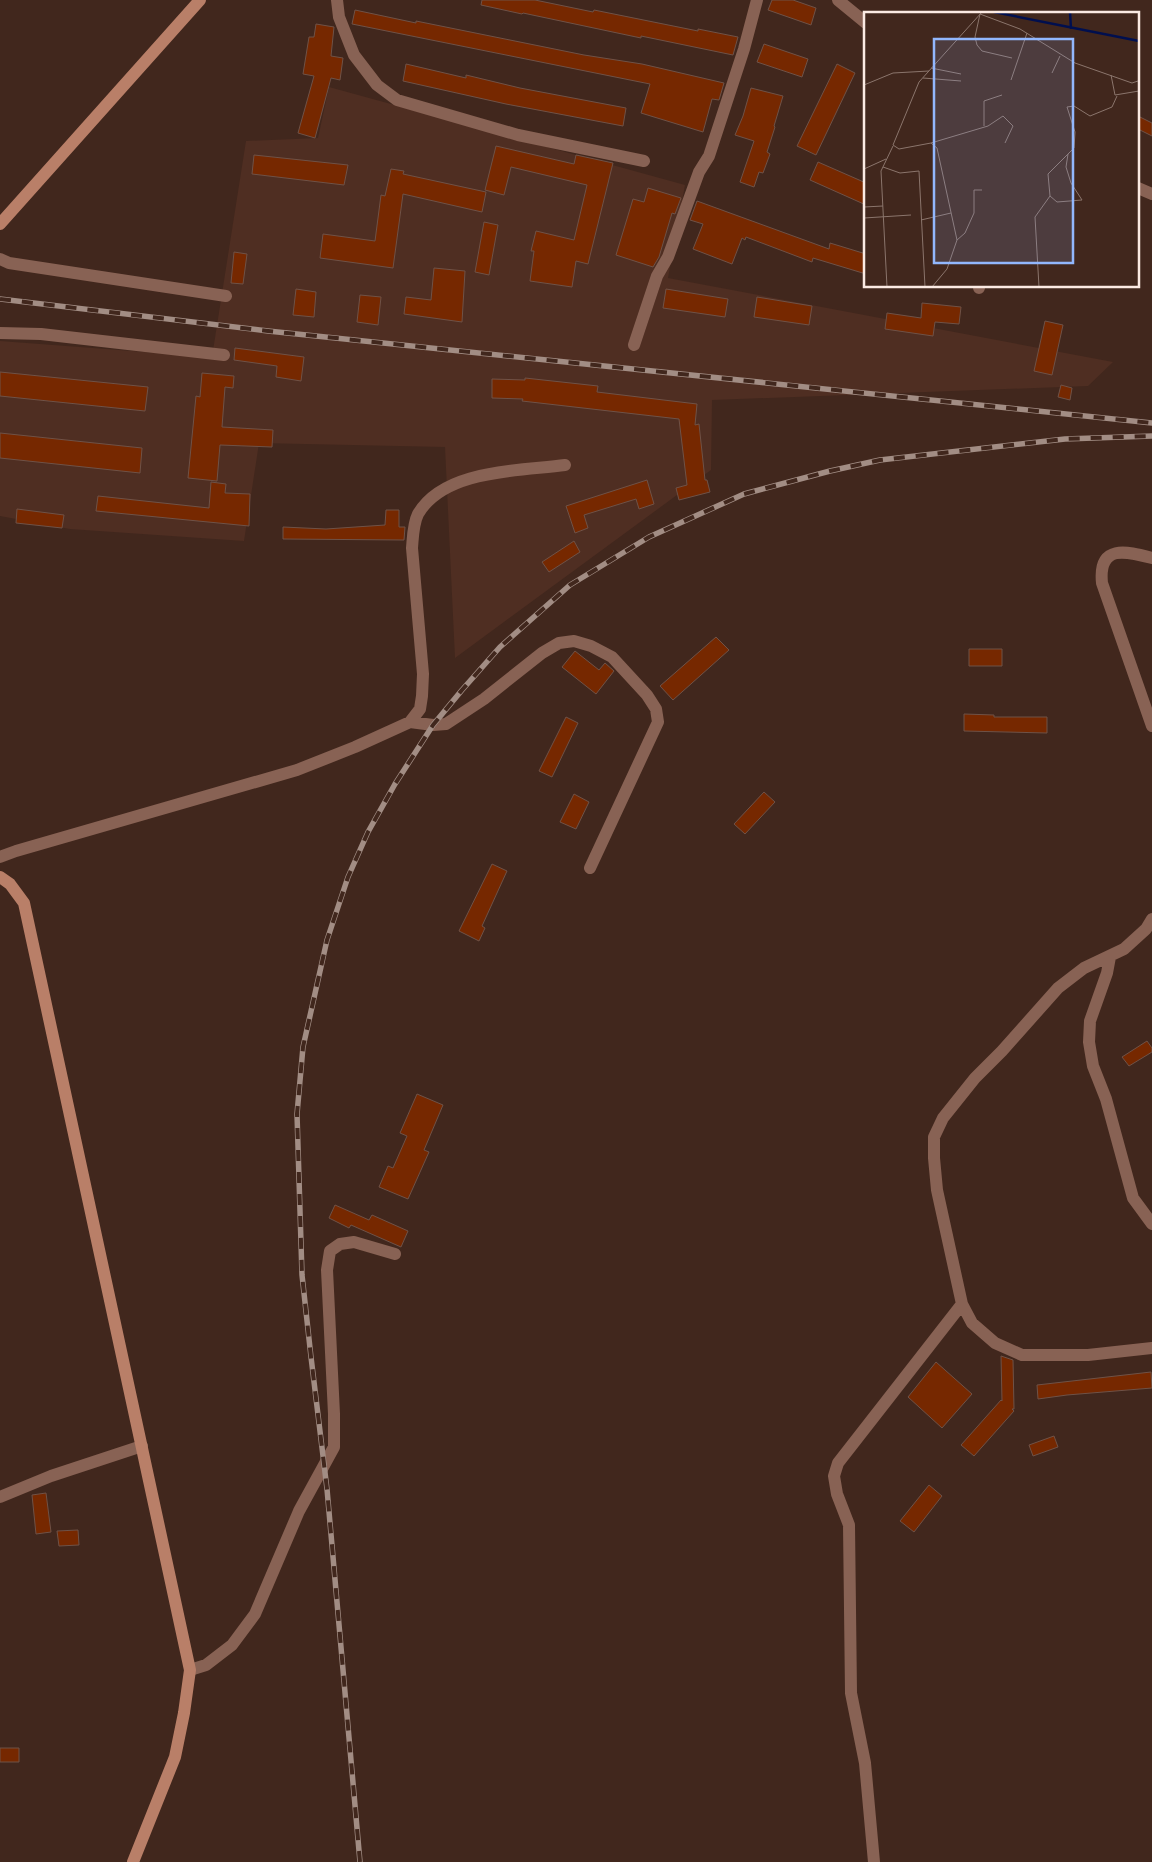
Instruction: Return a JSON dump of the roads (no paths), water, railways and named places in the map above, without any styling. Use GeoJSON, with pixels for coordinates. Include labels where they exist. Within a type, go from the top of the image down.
{"type":"FeatureCollection","features":[{"type":"Feature","properties":{"kind":"street"},"geometry":{"type":"LineString","coordinates":[[0,224],[200,0]]}},
{"type":"Feature","properties":{"kind":"street"},"geometry":{"type":"LineString","coordinates":[[337,0],[338,17],[354,55],[377,85],[397,100],[518,135],[644,161]]}},
{"type":"Feature","properties":{"kind":"street"},"geometry":{"type":"LineString","coordinates":[[634,345],[657,276],[668,257],[699,172],[709,156],[758,0]]}},
{"type":"Feature","properties":{"kind":"street"},"geometry":{"type":"LineString","coordinates":[[838,0],[864,21]]}},
{"type":"Feature","properties":{"kind":"street"},"geometry":{"type":"LineString","coordinates":[[1140,189],[1152,194]]}},
{"type":"Feature","properties":{"kind":"street"},"geometry":{"type":"LineString","coordinates":[[0,259],[9,263],[226,296]]}},
{"type":"Feature","properties":{"kind":"street"},"geometry":{"type":"LineString","coordinates":[[0,333],[42,334],[224,355]]}},
{"type":"Feature","properties":{"kind":"street"},"geometry":{"type":"LineString","coordinates":[[410,722],[420,709],[424,674],[412,548],[413,531],[418,515],[431,498],[447,487],[477,476],[565,465]]}},
{"type":"Feature","properties":{"kind":"street"},"geometry":{"type":"LineString","coordinates":[[1152,558],[1129,552],[1116,552],[1108,557],[1100,568],[1102,583],[1152,726]]}},
{"type":"Feature","properties":{"kind":"street"},"geometry":{"type":"LineString","coordinates":[[0,857],[16,850],[297,770],[355,747],[410,722],[423,722],[433,725],[446,724],[484,699],[542,653],[559,643],[574,641],[591,646],[612,656],[647,695],[656,709],[658,722],[590,868]]}},
{"type":"Feature","properties":{"kind":"street"},"geometry":{"type":"LineString","coordinates":[[0,877],[10,884],[24,903],[190,1670],[175,1757],[133,1862]]}},
{"type":"Feature","properties":{"kind":"street"},"geometry":{"type":"LineString","coordinates":[[1152,920],[1146,929],[1124,949],[1084,968],[1058,988],[957,1098],[943,1118],[934,1137],[937,1190],[962,1304],[972,1323],[995,1343],[1022,1355],[1088,1355],[1152,1348]]}},
{"type":"Feature","properties":{"kind":"street"},"geometry":{"type":"LineString","coordinates":[[1110,957],[1107,973],[1090,1021],[1089,1042],[1093,1066],[1106,1099],[1133,1198],[1152,1224]]}},
{"type":"Feature","properties":{"kind":"street"},"geometry":{"type":"LineString","coordinates":[[190,1670],[206,1665],[232,1645],[255,1614],[299,1511],[334,1447],[327,1270],[330,1251],[340,1244],[354,1242],[395,1254]]}},
{"type":"Feature","properties":{"kind":"street"},"geometry":{"type":"LineString","coordinates":[[874,1862],[865,1764],[851,1693],[849,1525],[834,1476],[838,1463],[962,1304]]}},
{"type":"Feature","properties":{"kind":"street"},"geometry":{"type":"LineString","coordinates":[[0,1497],[51,1476],[142,1446]]}},
{"type":"Feature","properties":{"kind":"railway"},"geometry":{"type":"LineString","coordinates":[[0,299],[268,331],[1152,423]]}},
{"type":"Feature","properties":{"kind":"railway"},"geometry":{"type":"LineString","coordinates":[[360,1862],[327,1489],[302,1275],[297,1114],[303,1047],[327,940],[348,877],[368,832],[395,784],[433,725],[500,647],[570,585],[649,537],[744,494],[880,460],[1065,439],[1152,436]]}}]}
